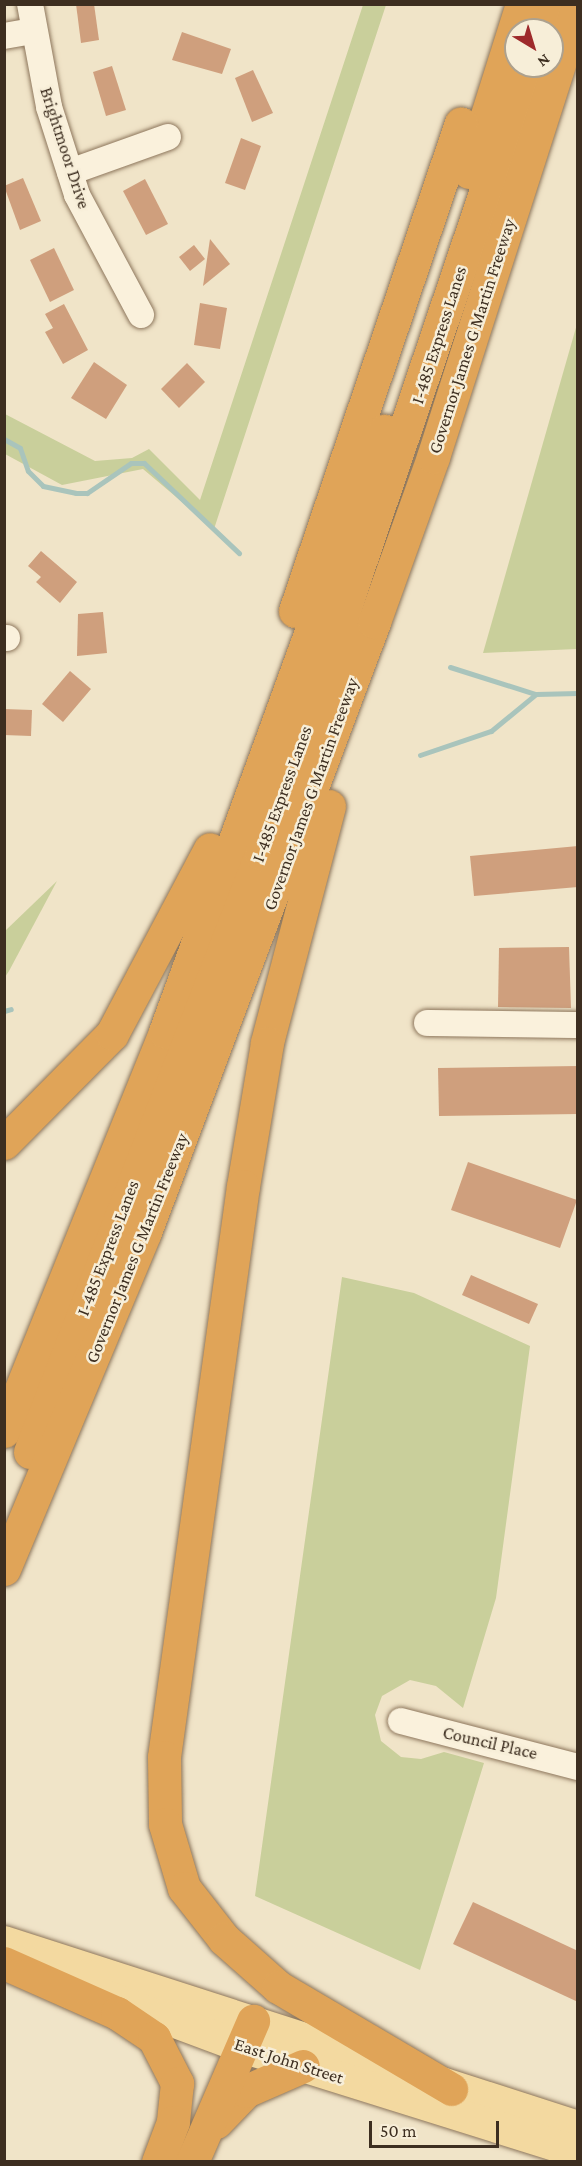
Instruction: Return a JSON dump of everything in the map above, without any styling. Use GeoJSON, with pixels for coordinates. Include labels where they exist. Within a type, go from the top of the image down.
{"type":"FeatureCollection","features":[{"type":"Feature","properties":{"kind":"highway"},"geometry":{"type":"LineString","coordinates":[[4,1384],[69,1227],[210,849],[378,377],[499,4]]}},
{"type":"Feature","properties":{"kind":"highway","name":"I-485 Express Lanes"},"geometry":{"type":"LineString","coordinates":[[4,1431],[249,805],[410,360],[522,4]]}},
{"type":"Feature","properties":{"kind":"highway","name":"Governor James G Martin Freeway"},"geometry":{"type":"LineString","coordinates":[[4,1569],[154,1211],[374,622],[433,457],[578,5]]}},
{"type":"Feature","properties":{"kind":"highway","name":"I-485 Express Lanes"},"geometry":{"type":"LineString","coordinates":[[4,1511],[261,854],[524,78]]}},
{"type":"Feature","properties":{"kind":"highway"},"geometry":{"type":"LineString","coordinates":[[374,622],[370,674],[308,873],[267,1043],[186,1587],[164,1757],[165,1824],[183,1888],[224,1939],[278,1987],[451,2089]]}},
{"type":"Feature","properties":{"kind":"highway"},"geometry":{"type":"LineString","coordinates":[[4,1143],[112,1034],[210,849]]}},
{"type":"Feature","properties":{"kind":"highway"},"geometry":{"type":"LineString","coordinates":[[4,1961],[117,2013],[154,2038],[177,2083],[174,2122],[158,2162]]}},
{"type":"Feature","properties":{"kind":"highway"},"geometry":{"type":"LineString","coordinates":[[195,2155],[248,2034]]}},
{"type":"Feature","properties":{"kind":"highway"},"geometry":{"type":"LineString","coordinates":[[195,2155],[239,2097],[303,2066]]}},
{"type":"Feature","properties":{"kind":"main road","name":"East John Street"},"geometry":{"type":"LineString","coordinates":[[4,1942],[248,2034],[303,2066],[578,2152]]}},
{"type":"Feature","properties":{"kind":"main road","name":"East John Street"},"geometry":{"type":"LineString","coordinates":[[4,1961],[248,2034],[451,2089],[578,2127]]}},
{"type":"Feature","properties":{"kind":"street","name":"Brightmoor Drive"},"geometry":{"type":"LineString","coordinates":[[30,4],[33,31],[70,172],[141,315]]}},
{"type":"Feature","properties":{"kind":"street"},"geometry":{"type":"LineString","coordinates":[[4,36],[33,31]]}},
{"type":"Feature","properties":{"kind":"street"},"geometry":{"type":"LineString","coordinates":[[70,172],[168,137]]}},
{"type":"Feature","properties":{"kind":"street"},"geometry":{"type":"LineString","coordinates":[[427,1023],[578,1025]]}},
{"type":"Feature","properties":{"kind":"street","name":"Council Place"},"geometry":{"type":"LineString","coordinates":[[401,1721],[578,1767]]}},
{"type":"Feature","properties":{"kind":"green space"},"geometry":{"type":"Polygon","coordinates":[[[363,5],[386,5],[214,529],[143,469],[62,485],[5,454],[5,414],[95,461],[132,458],[149,449],[200,500],[363,5]]]}},
{"type":"Feature","properties":{"kind":"green space"},"geometry":{"type":"Polygon","coordinates":[[[577,324],[577,649],[483,653],[577,324]]]}},
{"type":"Feature","properties":{"kind":"green space"},"geometry":{"type":"Polygon","coordinates":[[[57,881],[9,971],[5,977],[5,931],[57,881]]]}},
{"type":"Feature","properties":{"kind":"green space"},"geometry":{"type":"Polygon","coordinates":[[[342,1277],[414,1293],[530,1346],[496,1598],[463,1708],[436,1686],[410,1680],[382,1696],[375,1715],[381,1741],[401,1757],[421,1759],[444,1752],[484,1763],[420,1970],[255,1896],[342,1277]]]}},
{"type":"Feature","properties":{"kind":"building"},"geometry":{"type":"Polygon","coordinates":[[[76,4],[94,4],[99,40],[81,43],[76,4]]]}},
{"type":"Feature","properties":{"kind":"building"},"geometry":{"type":"Polygon","coordinates":[[[182,32],[231,49],[222,74],[172,60],[182,32]]]}},
{"type":"Feature","properties":{"kind":"building"},"geometry":{"type":"Polygon","coordinates":[[[112,66],[126,110],[106,116],[93,72],[112,66]]]}},
{"type":"Feature","properties":{"kind":"building"},"geometry":{"type":"Polygon","coordinates":[[[253,70],[273,113],[252,122],[235,78],[253,70]]]}},
{"type":"Feature","properties":{"kind":"building"},"geometry":{"type":"Polygon","coordinates":[[[241,138],[261,146],[245,190],[225,183],[241,138]]]}},
{"type":"Feature","properties":{"kind":"building"},"geometry":{"type":"Polygon","coordinates":[[[23,178],[41,221],[20,230],[4,186],[23,178]]]}},
{"type":"Feature","properties":{"kind":"building"},"geometry":{"type":"Polygon","coordinates":[[[145,179],[168,224],[146,235],[123,191],[145,179]]]}},
{"type":"Feature","properties":{"kind":"building"},"geometry":{"type":"Polygon","coordinates":[[[210,239],[230,264],[203,286],[210,239]]]}},
{"type":"Feature","properties":{"kind":"building"},"geometry":{"type":"Polygon","coordinates":[[[194,245],[205,259],[190,271],[179,257],[194,245]]]}},
{"type":"Feature","properties":{"kind":"building"},"geometry":{"type":"Polygon","coordinates":[[[54,248],[74,290],[50,302],[30,260],[54,248]]]}},
{"type":"Feature","properties":{"kind":"building"},"geometry":{"type":"Polygon","coordinates":[[[200,303],[227,308],[220,349],[194,345],[200,303]]]}},
{"type":"Feature","properties":{"kind":"building"},"geometry":{"type":"Polygon","coordinates":[[[64,304],[88,350],[63,364],[45,332],[53,328],[45,314],[64,304]]]}},
{"type":"Feature","properties":{"kind":"building"},"geometry":{"type":"Polygon","coordinates":[[[94,362],[127,385],[106,419],[71,398],[94,362]]]}},
{"type":"Feature","properties":{"kind":"building"},"geometry":{"type":"Polygon","coordinates":[[[187,363],[205,382],[179,408],[161,389],[187,363]]]}},
{"type":"Feature","properties":{"kind":"building"},"geometry":{"type":"Polygon","coordinates":[[[41,551],[77,582],[60,603],[36,582],[41,577],[28,566],[41,551]]]}},
{"type":"Feature","properties":{"kind":"building"},"geometry":{"type":"Polygon","coordinates":[[[103,612],[107,653],[77,656],[78,614],[103,612]]]}},
{"type":"Feature","properties":{"kind":"building"},"geometry":{"type":"Polygon","coordinates":[[[70,671],[91,689],[63,722],[42,704],[70,671]]]}},
{"type":"Feature","properties":{"kind":"building"},"geometry":{"type":"Polygon","coordinates":[[[4,709],[32,710],[31,736],[4,735],[4,709]]]}},
{"type":"Feature","properties":{"kind":"building"},"geometry":{"type":"Polygon","coordinates":[[[578,846],[578,887],[474,896],[470,856],[578,846]]]}},
{"type":"Feature","properties":{"kind":"building"},"geometry":{"type":"Polygon","coordinates":[[[569,947],[571,1008],[498,1007],[499,948],[569,947]]]}},
{"type":"Feature","properties":{"kind":"building"},"geometry":{"type":"Polygon","coordinates":[[[578,1066],[578,1114],[439,1116],[438,1068],[578,1066]]]}},
{"type":"Feature","properties":{"kind":"building"},"geometry":{"type":"Polygon","coordinates":[[[468,1162],[577,1200],[560,1248],[451,1210],[468,1162]]]}},
{"type":"Feature","properties":{"kind":"building"},"geometry":{"type":"Polygon","coordinates":[[[471,1275],[538,1304],[529,1324],[462,1295],[471,1275]]]}},
{"type":"Feature","properties":{"kind":"building"},"geometry":{"type":"Polygon","coordinates":[[[473,1902],[578,1951],[578,2002],[453,1944],[473,1902]]]}},
{"type":"Feature","properties":{"kind":"waterway"},"geometry":{"type":"LineString","coordinates":[[4,439],[20,448],[28,471],[43,486],[76,493],[87,493],[131,463],[144,463],[239,553]]}},
{"type":"Feature","properties":{"kind":"waterway"},"geometry":{"type":"LineString","coordinates":[[450,667],[535,694]]}},
{"type":"Feature","properties":{"kind":"waterway"},"geometry":{"type":"LineString","coordinates":[[420,755],[491,731],[536,694],[578,693]]}},
{"type":"Feature","properties":{"kind":"waterway"},"geometry":{"type":"LineString","coordinates":[[4,1011],[11,1009]]}}]}
